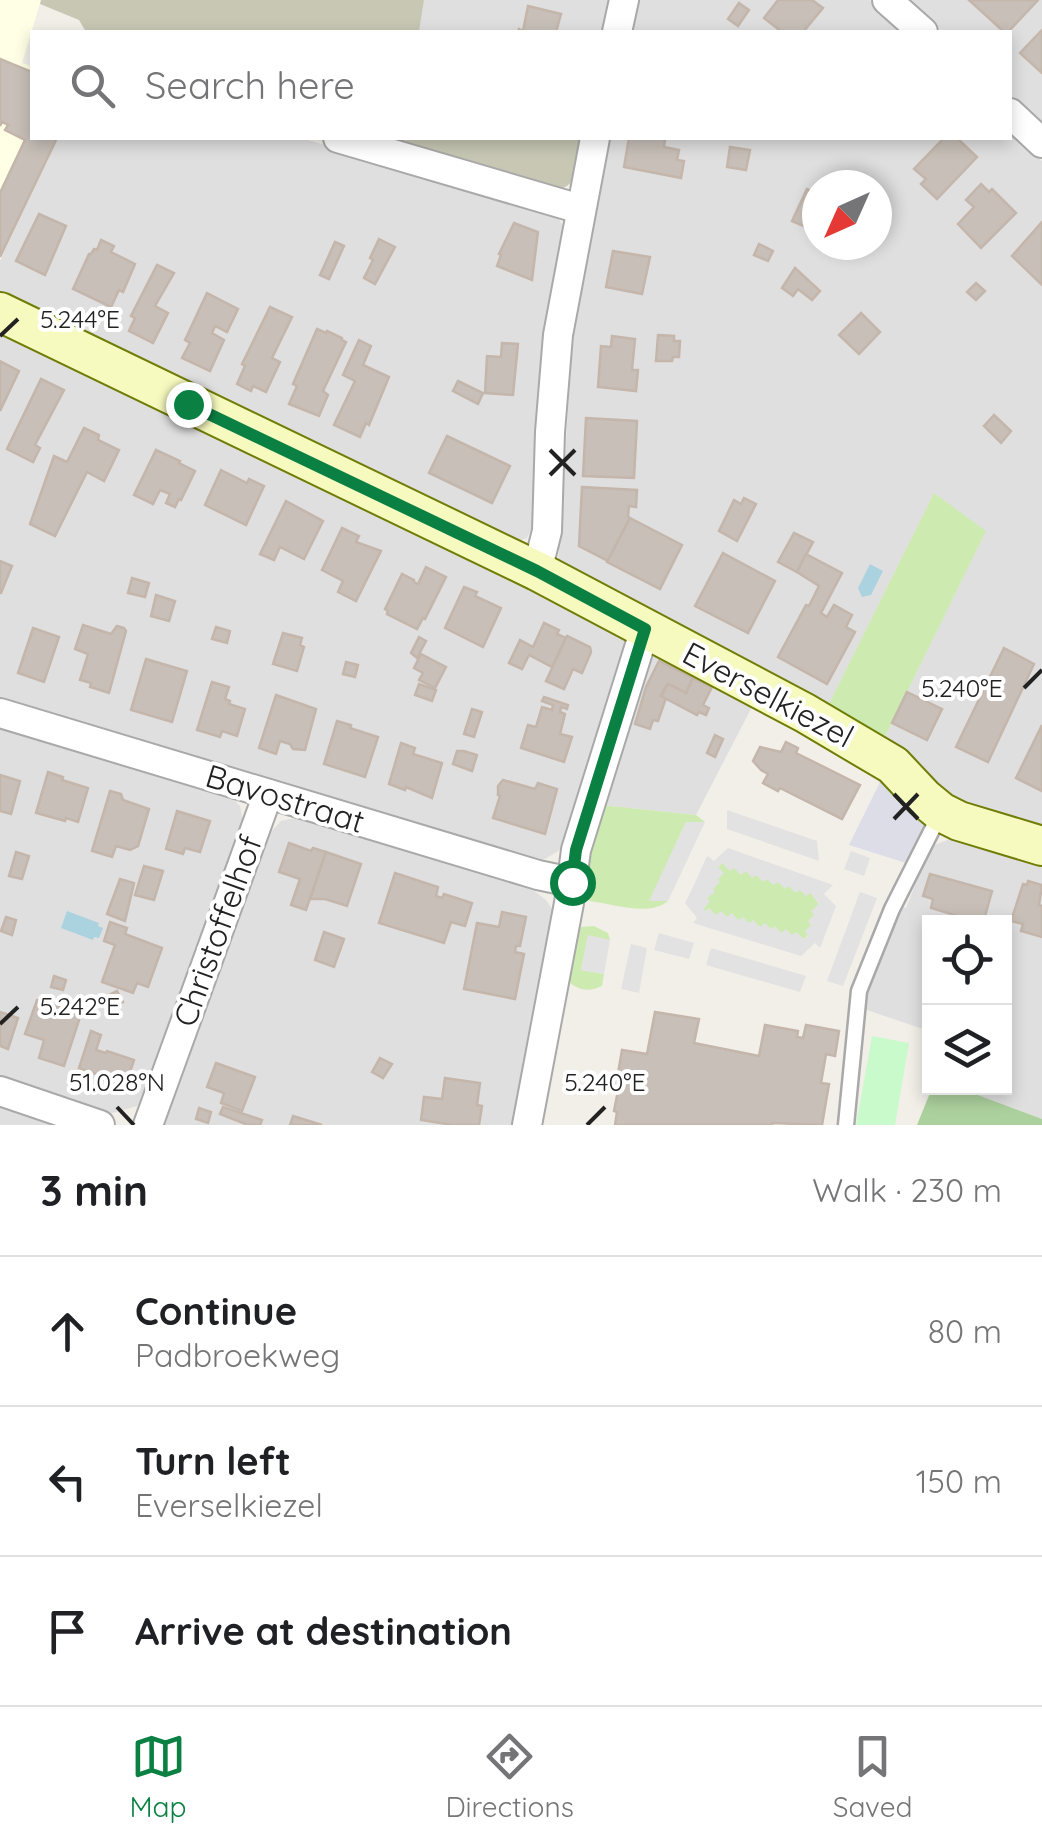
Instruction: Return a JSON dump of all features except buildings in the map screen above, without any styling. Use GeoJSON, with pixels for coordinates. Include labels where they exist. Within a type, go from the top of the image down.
{"type":"FeatureCollection","features":[{"type":"Feature","properties":{"kind":"street"},"geometry":{"type":"LineString","coordinates":[[616,30],[624,0]]}},
{"type":"Feature","properties":{"kind":"street"},"geometry":{"type":"LineString","coordinates":[[887,0],[921,30]]}},
{"type":"Feature","properties":{"kind":"street"},"geometry":{"type":"LineString","coordinates":[[1012,115],[1042,144]]}},
{"type":"Feature","properties":{"kind":"street"},"geometry":{"type":"LineString","coordinates":[[345,140],[580,209]]}},
{"type":"Feature","properties":{"kind":"street"},"geometry":{"type":"LineString","coordinates":[[537,571],[547,531],[558,335],[595,140]]}},
{"type":"Feature","properties":{"kind":"street","name":"Everselkiezel"},"geometry":{"type":"LineString","coordinates":[[0,312],[537,571],[805,713],[893,765],[941,812],[988,831],[1042,846]]}},
{"type":"Feature","properties":{"kind":"street"},"geometry":{"type":"LineString","coordinates":[[527,1125],[576,850],[645,629]]}},
{"type":"Feature","properties":{"kind":"street","name":"Bavostraat"},"geometry":{"type":"LineString","coordinates":[[0,713],[538,876],[572,882]]}},
{"type":"Feature","properties":{"kind":"street","name":"Christoffelhof"},"geometry":{"type":"LineString","coordinates":[[148,1125],[268,794]]}},
{"type":"Feature","properties":{"kind":"street"},"geometry":{"type":"LineString","coordinates":[[0,1091],[100,1125]]}},
{"type":"Feature","properties":{"kind":"lane"},"geometry":{"type":"LineString","coordinates":[[846,1125],[859,992],[892,909],[941,812]]}},
{"type":"Feature","properties":{"kind":"shaded area"},"geometry":{"type":"Polygon","coordinates":[[[0,0],[41,0],[22,63],[30,65],[30,140],[57,140],[0,260],[0,0]]]}},
{"type":"Feature","properties":{"kind":"shaded area"},"geometry":{"type":"Polygon","coordinates":[[[41,0],[424,0],[419,30],[85,30],[79,20],[40,4],[41,0]]]}},
{"type":"Feature","properties":{"kind":"shaded area"},"geometry":{"type":"Polygon","coordinates":[[[424,0],[609,0],[602,30],[419,30],[424,0]]]}},
{"type":"Feature","properties":{"kind":"shaded area"},"geometry":{"type":"Polygon","coordinates":[[[639,0],[869,0],[904,30],[632,30],[639,0]]]}},
{"type":"Feature","properties":{"kind":"shaded area"},"geometry":{"type":"Polygon","coordinates":[[[908,0],[1042,0],[1042,126],[1012,98],[1012,30],[941,30],[908,0]]]}},
{"type":"Feature","properties":{"kind":"shaded area"},"geometry":{"type":"Polygon","coordinates":[[[1012,133],[1042,161],[1042,835],[969,814],[881,745],[985,532],[934,494],[824,714],[558,563],[573,333],[590,225],[610,140],[1012,140],[1012,133]]]}},
{"type":"Feature","properties":{"kind":"shaded area"},"geometry":{"type":"Polygon","coordinates":[[[57,140],[308,140],[548,210],[564,227],[564,237],[534,523],[527,538],[510,544],[0,302],[0,260],[57,140]]]}},
{"type":"Feature","properties":{"kind":"shaded area"},"geometry":{"type":"Polygon","coordinates":[[[376,140],[583,140],[577,177],[555,192],[376,140]]]}},
{"type":"Feature","properties":{"kind":"shaded area"},"geometry":{"type":"Polygon","coordinates":[[[0,329],[625,632],[625,648],[563,848],[545,859],[520,860],[0,701],[0,329]]]}},
{"type":"Feature","properties":{"kind":"shaded area"},"geometry":{"type":"Polygon","coordinates":[[[653,652],[756,699],[696,815],[601,805],[645,659],[653,652]]]}},
{"type":"Feature","properties":{"kind":"shaded area"},"geometry":{"type":"Polygon","coordinates":[[[0,725],[229,795],[240,806],[244,827],[147,1093],[137,1106],[113,1113],[0,1076],[0,725]]]}},
{"type":"Feature","properties":{"kind":"shaded area"},"geometry":{"type":"Polygon","coordinates":[[[883,776],[929,825],[906,863],[849,845],[883,776]]]}},
{"type":"Feature","properties":{"kind":"shaded area"},"geometry":{"type":"Polygon","coordinates":[[[727,810],[817,841],[819,861],[727,829],[727,810]]]}},
{"type":"Feature","properties":{"kind":"shaded area"},"geometry":{"type":"Polygon","coordinates":[[[303,816],[512,880],[546,900],[552,909],[552,927],[513,1125],[163,1125],[267,836],[281,821],[303,816]]]}},
{"type":"Feature","properties":{"kind":"shaded area"},"geometry":{"type":"Polygon","coordinates":[[[686,822],[705,822],[668,901],[649,901],[686,822]]]}},
{"type":"Feature","properties":{"kind":"shaded area"},"geometry":{"type":"Polygon","coordinates":[[[964,833],[1042,854],[1042,1119],[978,1095],[1012,1095],[1012,915],[922,915],[922,1029],[861,1008],[863,993],[899,906],[906,908],[930,847],[964,833]]]}},
{"type":"Feature","properties":{"kind":"shaded area"},"geometry":{"type":"Polygon","coordinates":[[[728,848],[833,885],[824,894],[836,906],[820,948],[815,943],[801,956],[693,923],[697,918],[685,903],[706,858],[714,861],[728,848]],[[722,863],[718,867],[724,873],[713,889],[715,892],[707,898],[710,902],[703,908],[705,911],[709,908],[716,915],[721,911],[727,917],[732,913],[738,920],[753,920],[760,927],[765,923],[781,933],[786,929],[804,939],[808,936],[805,931],[814,915],[811,911],[819,904],[811,893],[806,896],[789,886],[785,889],[778,882],[773,885],[756,875],[752,878],[746,871],[741,875],[734,868],[730,871],[722,863]]]}},
{"type":"Feature","properties":{"kind":"shaded area"},"geometry":{"type":"Polygon","coordinates":[[[851,851],[870,858],[864,876],[844,869],[851,851]]]}},
{"type":"Feature","properties":{"kind":"shaded area"},"geometry":{"type":"Polygon","coordinates":[[[860,892],[877,898],[843,986],[827,981],[860,892]]]}},
{"type":"Feature","properties":{"kind":"shaded area"},"geometry":{"type":"Polygon","coordinates":[[[659,933],[694,943],[689,959],[654,950],[659,933]]]}},
{"type":"Feature","properties":{"kind":"shaded area"},"geometry":{"type":"Polygon","coordinates":[[[588,935],[610,940],[604,974],[581,970],[588,935]]]}},
{"type":"Feature","properties":{"kind":"shaded area"},"geometry":{"type":"Polygon","coordinates":[[[631,944],[647,948],[639,993],[621,989],[631,944]]]}},
{"type":"Feature","properties":{"kind":"shaded area"},"geometry":{"type":"Polygon","coordinates":[[[711,948],[806,976],[800,992],[706,965],[711,948]]]}},
{"type":"Feature","properties":{"kind":"shaded area"},"geometry":{"type":"Polygon","coordinates":[[[0,1103],[65,1125],[0,1125],[0,1103]]]}},
{"type":"Feature","properties":{"kind":"green space"},"geometry":{"type":"Polygon","coordinates":[[[934,493],[986,531],[881,745],[824,714],[934,493]]]}},
{"type":"Feature","properties":{"kind":"green space"},"geometry":{"type":"Polygon","coordinates":[[[601,805],[696,815],[705,822],[686,822],[650,900],[668,901],[641,909],[584,897],[580,889],[601,805]]]}},
{"type":"Feature","properties":{"kind":"green space"},"geometry":{"type":"Polygon","coordinates":[[[722,863],[811,893],[819,904],[808,935],[804,939],[705,912],[722,863]]]}},
{"type":"Feature","properties":{"kind":"green space"},"geometry":{"type":"Polygon","coordinates":[[[594,926],[608,933],[610,940],[588,936],[581,970],[604,974],[602,986],[584,990],[568,981],[576,930],[594,926]]]}},
{"type":"Feature","properties":{"kind":"green space"},"geometry":{"type":"Polygon","coordinates":[[[872,1036],[909,1043],[895,1125],[856,1125],[872,1036]]]}},
{"type":"Feature","properties":{"kind":"green space"},"geometry":{"type":"Polygon","coordinates":[[[929,1095],[978,1095],[1042,1119],[1042,1125],[917,1125],[929,1095]]]}},
{"type":"Feature","properties":{"kind":"water"},"geometry":{"type":"Polygon","coordinates":[[[870,564],[883,571],[871,595],[862,597],[858,588],[870,564]]]}},
{"type":"Feature","properties":{"kind":"water"},"geometry":{"type":"Polygon","coordinates":[[[67,911],[99,923],[103,928],[99,938],[93,940],[61,928],[67,911]]]}},
{"type":"Feature","properties":{"kind":"route"},"geometry":{"type":"LineString","coordinates":[[188,404],[537,571],[645,629],[576,850],[572,882]]}}]}
